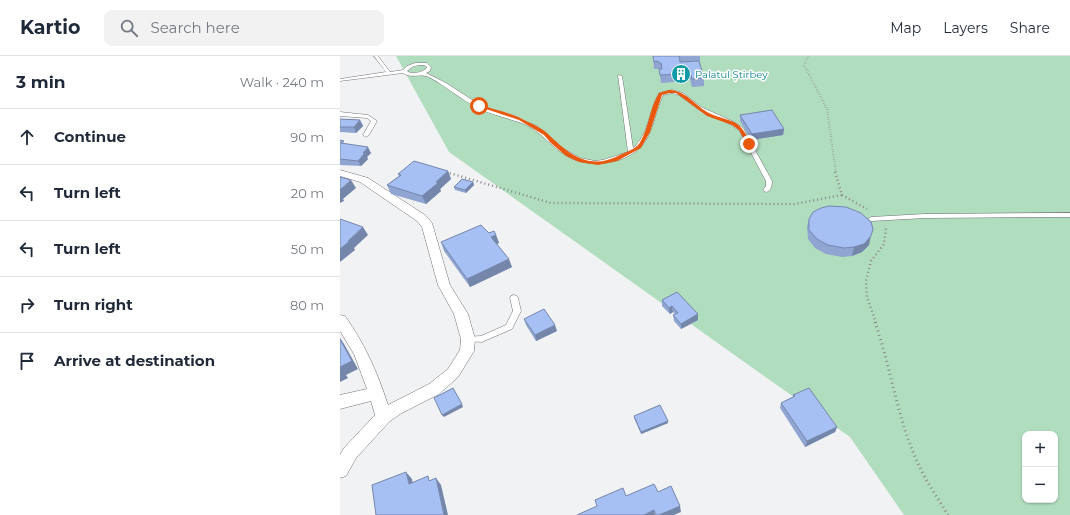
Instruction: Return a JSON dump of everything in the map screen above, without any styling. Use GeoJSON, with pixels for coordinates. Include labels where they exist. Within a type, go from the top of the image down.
{"type":"FeatureCollection","features":[{"type":"Feature","properties":{"kind":"street"},"geometry":{"type":"LineString","coordinates":[[340,173],[364,180],[421,218],[428,226],[444,285],[461,314],[468,339],[467,351],[453,374],[434,389],[395,409],[383,417],[350,453],[340,470]]}},
{"type":"Feature","properties":{"kind":"street"},"geometry":{"type":"LineString","coordinates":[[340,320],[351,335],[367,367],[377,393],[383,417]]}},
{"type":"Feature","properties":{"kind":"street"},"geometry":{"type":"LineString","coordinates":[[340,402],[377,393]]}},
{"type":"Feature","properties":{"kind":"lane"},"geometry":{"type":"LineString","coordinates":[[376,56],[389,73]]}},
{"type":"Feature","properties":{"kind":"lane"},"geometry":{"type":"LineString","coordinates":[[340,80],[404,71],[412,65],[425,64],[429,66],[428,70],[423,73],[411,75],[404,71]]}},
{"type":"Feature","properties":{"kind":"lane"},"geometry":{"type":"LineString","coordinates":[[423,73],[434,77],[479,106],[520,119],[537,128],[546,134],[560,149],[581,161],[598,164],[615,160],[640,147],[648,132],[657,100],[661,94],[669,91],[677,92],[682,94],[694,105],[709,115],[734,124],[741,129],[769,181],[769,186],[766,190]]}},
{"type":"Feature","properties":{"kind":"lane"},"geometry":{"type":"LineString","coordinates":[[620,76],[631,153]]}},
{"type":"Feature","properties":{"kind":"lane"},"geometry":{"type":"LineString","coordinates":[[340,114],[368,117],[374,121],[366,135]]}},
{"type":"Feature","properties":{"kind":"lane"},"geometry":{"type":"LineString","coordinates":[[874,219],[925,216],[1070,215]]}},
{"type":"Feature","properties":{"kind":"lane"},"geometry":{"type":"LineString","coordinates":[[468,339],[482,339],[509,327],[517,311],[514,298]]}},
{"type":"Feature","properties":{"kind":"path"},"geometry":{"type":"LineString","coordinates":[[808,56],[804,65],[827,109],[834,167],[842,195]]}},
{"type":"Feature","properties":{"kind":"path"},"geometry":{"type":"LineString","coordinates":[[440,169],[462,177],[551,203],[794,204],[842,195],[872,212],[874,219],[886,228],[884,244],[871,261],[866,281],[867,297],[882,342],[902,420],[922,470],[948,515]]}},
{"type":"Feature","properties":{"kind":"green space"},"geometry":{"type":"Polygon","coordinates":[[[396,56],[1070,56],[1070,515],[904,515],[850,437],[449,152],[396,56]]]}},
{"type":"Feature","properties":{"kind":"building"},"geometry":{"type":"Polygon","coordinates":[[[653,56],[679,56],[680,62],[699,61],[704,78],[692,79],[690,71],[687,72],[687,74],[660,75],[659,69],[662,69],[661,63],[658,61],[654,62],[653,56]]]}},
{"type":"Feature","properties":{"kind":"building"},"geometry":{"type":"Polygon","coordinates":[[[772,110],[784,129],[752,134],[740,115],[772,110]]]}},
{"type":"Feature","properties":{"kind":"building"},"geometry":{"type":"Polygon","coordinates":[[[340,119],[360,120],[354,127],[340,127],[340,119]]]}},
{"type":"Feature","properties":{"kind":"building"},"geometry":{"type":"Polygon","coordinates":[[[340,140],[344,141],[341,143],[368,147],[358,161],[340,159],[340,140]]]}},
{"type":"Feature","properties":{"kind":"building"},"geometry":{"type":"Polygon","coordinates":[[[414,161],[448,171],[436,182],[438,183],[422,196],[387,185],[401,175],[398,174],[414,161]]]}},
{"type":"Feature","properties":{"kind":"building"},"geometry":{"type":"Polygon","coordinates":[[[340,177],[351,180],[340,190],[340,177]]]}},
{"type":"Feature","properties":{"kind":"building"},"geometry":{"type":"Polygon","coordinates":[[[462,179],[473,182],[465,190],[454,187],[462,179]]]}},
{"type":"Feature","properties":{"kind":"building"},"geometry":{"type":"Polygon","coordinates":[[[829,206],[846,207],[861,213],[871,222],[873,229],[871,236],[864,244],[844,248],[828,245],[817,239],[809,230],[809,219],[813,212],[829,206]]]}},
{"type":"Feature","properties":{"kind":"building"},"geometry":{"type":"Polygon","coordinates":[[[340,219],[363,227],[340,249],[340,219]]]}},
{"type":"Feature","properties":{"kind":"building"},"geometry":{"type":"Polygon","coordinates":[[[481,225],[489,233],[494,231],[496,235],[491,237],[509,259],[467,279],[441,242],[481,225]]]}},
{"type":"Feature","properties":{"kind":"building"},"geometry":{"type":"Polygon","coordinates":[[[677,292],[698,314],[681,324],[673,315],[678,313],[672,306],[669,308],[662,300],[677,292]]]}},
{"type":"Feature","properties":{"kind":"building"},"geometry":{"type":"Polygon","coordinates":[[[544,309],[555,325],[535,335],[524,319],[544,309]]]}},
{"type":"Feature","properties":{"kind":"building"},"geometry":{"type":"Polygon","coordinates":[[[340,339],[352,361],[340,367],[340,339]]]}},
{"type":"Feature","properties":{"kind":"building"},"geometry":{"type":"Polygon","coordinates":[[[453,388],[462,404],[442,415],[434,398],[453,388]]]}},
{"type":"Feature","properties":{"kind":"building"},"geometry":{"type":"Polygon","coordinates":[[[809,388],[837,427],[807,441],[781,403],[795,396],[793,395],[809,388]]]}},
{"type":"Feature","properties":{"kind":"building"},"geometry":{"type":"Polygon","coordinates":[[[660,405],[668,421],[641,432],[634,416],[660,405]]]}},
{"type":"Feature","properties":{"kind":"building"},"geometry":{"type":"Polygon","coordinates":[[[406,472],[409,484],[428,476],[429,481],[436,478],[444,515],[376,515],[372,485],[406,472]]]}},
{"type":"Feature","properties":{"kind":"building"},"geometry":{"type":"Polygon","coordinates":[[[654,484],[658,492],[671,486],[680,506],[659,515],[656,515],[654,510],[644,515],[577,515],[597,506],[595,500],[623,488],[626,496],[654,484]]]}},
{"type":"Feature","properties":{"kind":"place","name":"Palatul Știrbey"},"geometry":{"type":"Point","coordinates":[681,74]}},
{"type":"Feature","properties":{"kind":"route"},"geometry":{"type":"LineString","coordinates":[[479,106],[520,119],[546,134],[552,142],[568,155],[581,161],[598,164],[615,160],[640,147],[648,132],[657,100],[661,94],[669,91],[677,92],[682,94],[694,105],[709,115],[734,124],[741,129],[749,144]]}}]}
